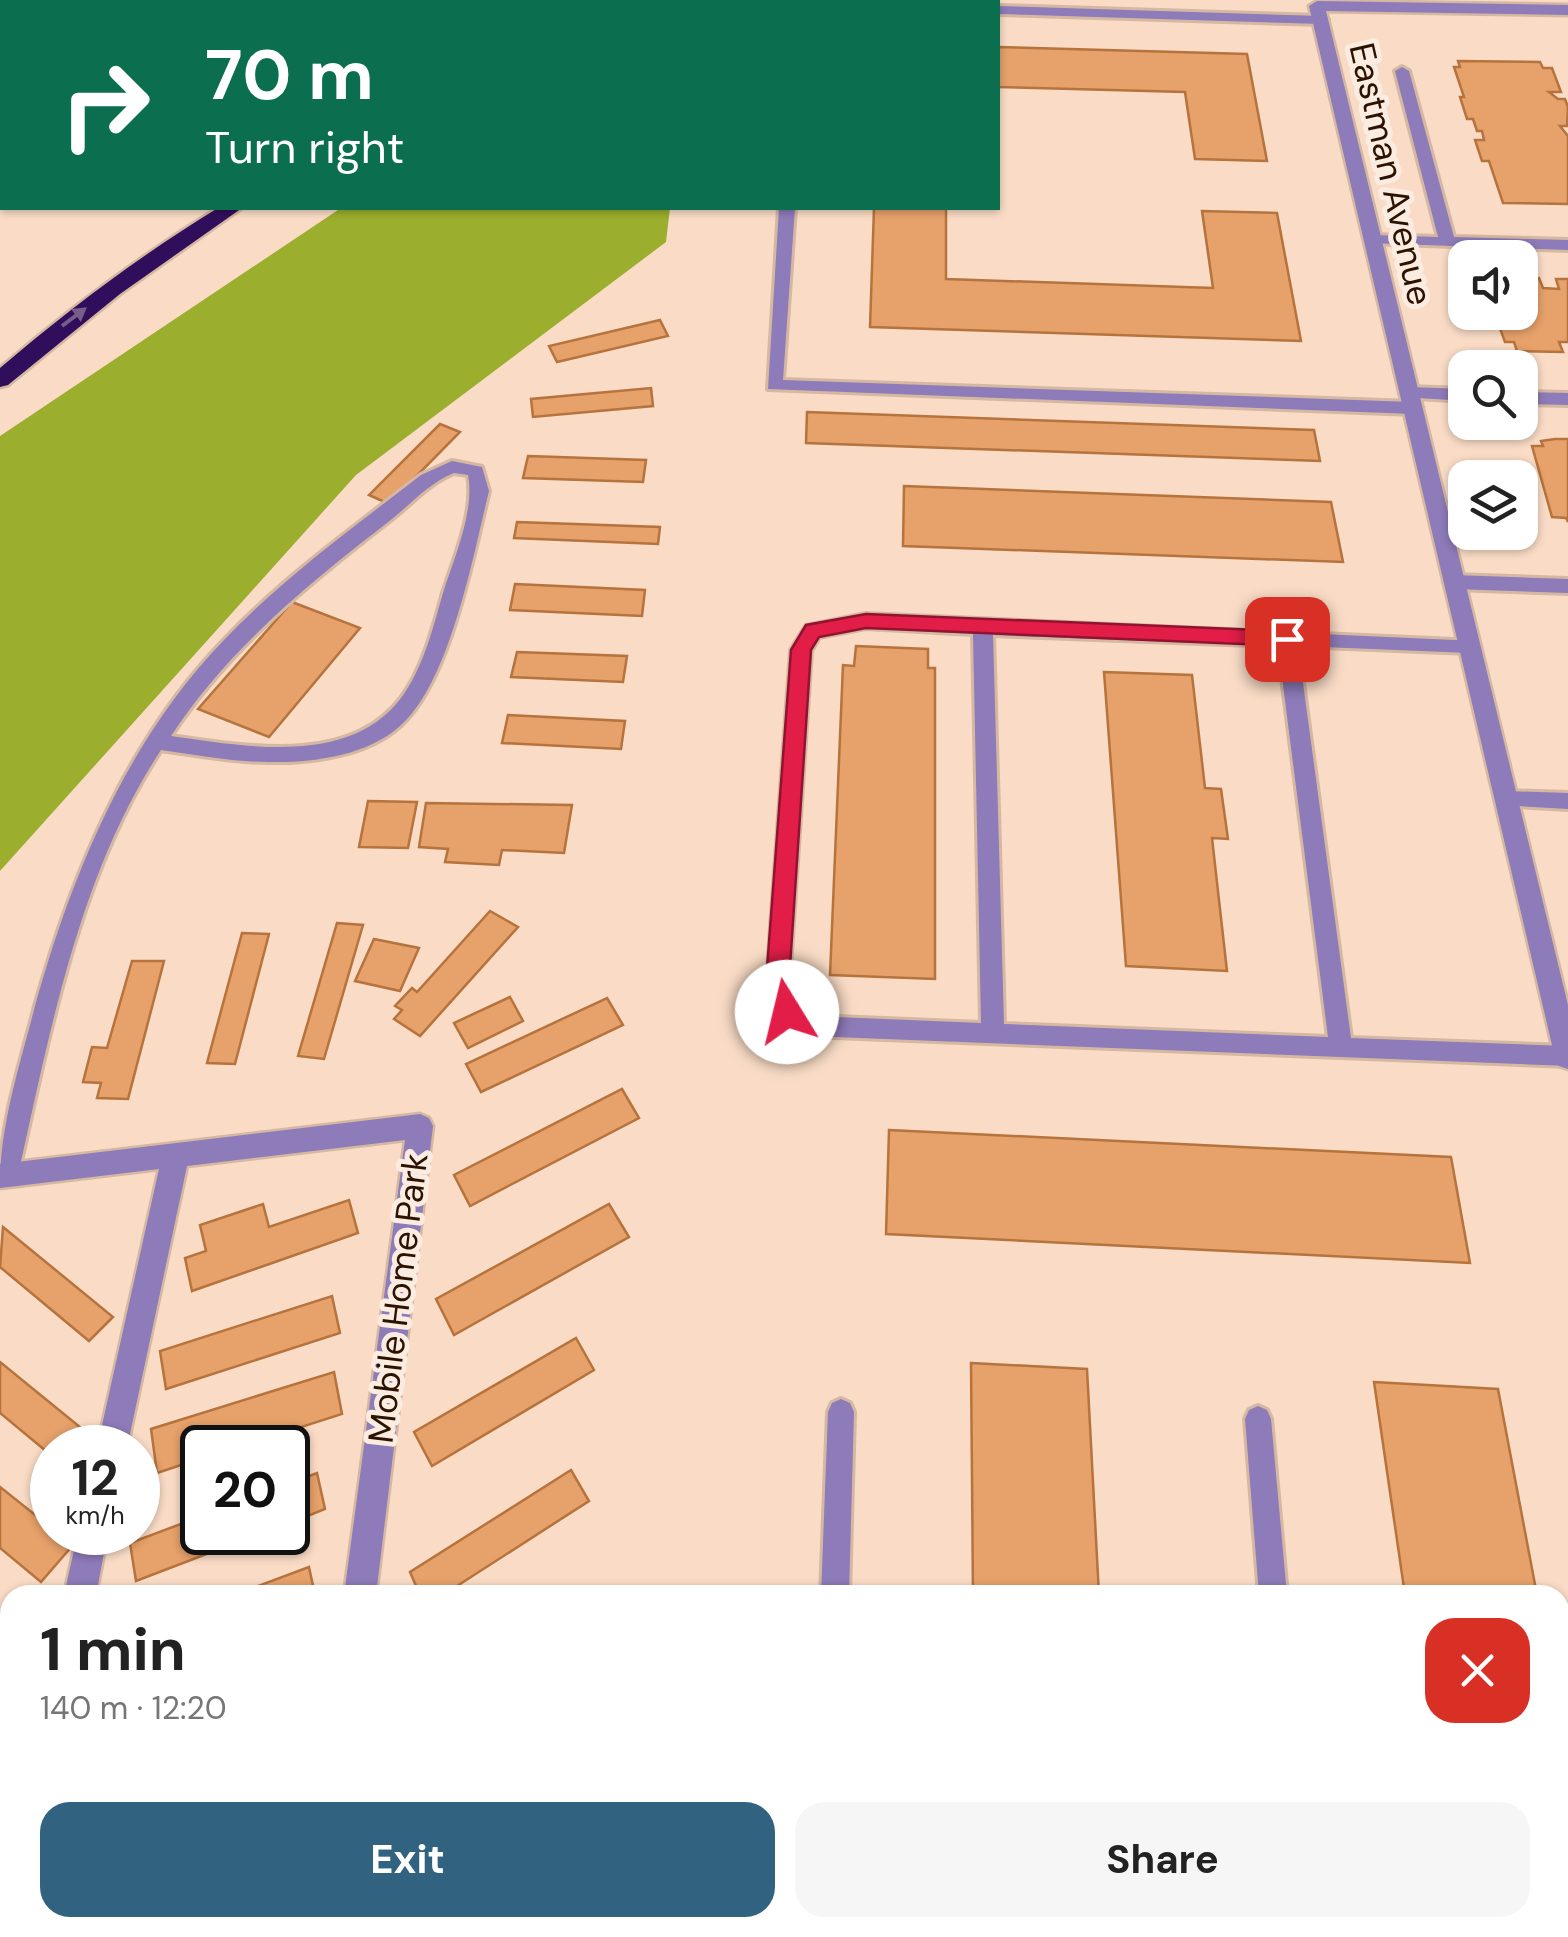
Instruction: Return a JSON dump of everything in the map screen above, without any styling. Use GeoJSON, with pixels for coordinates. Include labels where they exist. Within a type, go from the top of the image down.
{"type":"FeatureCollection","features":[{"type":"Feature","properties":{"kind":"highway"},"geometry":{"type":"LineString","coordinates":[[0,380],[59,328],[154,257],[229,210]]}},
{"type":"Feature","properties":{"kind":"street"},"geometry":{"type":"LineString","coordinates":[[1319,13],[1462,4],[1568,10]]}},
{"type":"Feature","properties":{"kind":"street","name":"Eastman Avenue"},"geometry":{"type":"LineString","coordinates":[[1319,13],[1568,1056]]}},
{"type":"Feature","properties":{"kind":"street","name":"Mobile Home Park"},"geometry":{"type":"LineString","coordinates":[[3,1176],[420,1126],[361,1585]]}},
{"type":"Feature","properties":{"kind":"street"},"geometry":{"type":"LineString","coordinates":[[117,1425],[176,1157]]}},
{"type":"Feature","properties":{"kind":"street"},"geometry":{"type":"LineString","coordinates":[[82,1585],[88,1555]]}},
{"type":"Feature","properties":{"kind":"lane"},"geometry":{"type":"LineString","coordinates":[[1000,10],[1039,6],[1319,13]]}},
{"type":"Feature","properties":{"kind":"lane"},"geometry":{"type":"LineString","coordinates":[[1402,71],[1447,242]]}},
{"type":"Feature","properties":{"kind":"lane"},"geometry":{"type":"LineString","coordinates":[[787,210],[774,385],[1411,400],[1448,397]]}},
{"type":"Feature","properties":{"kind":"lane"},"geometry":{"type":"LineString","coordinates":[[1373,240],[1568,245]]}},
{"type":"Feature","properties":{"kind":"lane"},"geometry":{"type":"LineString","coordinates":[[1538,399],[1568,400]]}},
{"type":"Feature","properties":{"kind":"lane"},"geometry":{"type":"LineString","coordinates":[[3,1176],[44,1007],[76,909],[115,820],[158,742],[186,697],[270,606],[432,476],[457,466],[476,470],[480,492],[445,621],[409,706],[393,721],[366,738],[287,754],[158,742]]}},
{"type":"Feature","properties":{"kind":"lane"},"geometry":{"type":"LineString","coordinates":[[1454,582],[1568,586]]}},
{"type":"Feature","properties":{"kind":"lane"},"geometry":{"type":"LineString","coordinates":[[1470,646],[866,621],[813,630],[801,650],[778,982],[787,1012],[809,1026],[1568,1056]]}},
{"type":"Feature","properties":{"kind":"lane"},"geometry":{"type":"LineString","coordinates":[[983,627],[993,1034]]}},
{"type":"Feature","properties":{"kind":"lane"},"geometry":{"type":"LineString","coordinates":[[1287,639],[1341,1048]]}},
{"type":"Feature","properties":{"kind":"lane"},"geometry":{"type":"LineString","coordinates":[[1506,800],[1568,801]]}},
{"type":"Feature","properties":{"kind":"lane"},"geometry":{"type":"LineString","coordinates":[[835,1585],[841,1412]]}},
{"type":"Feature","properties":{"kind":"lane"},"geometry":{"type":"LineString","coordinates":[[1258,1419],[1272,1585]]}},
{"type":"Feature","properties":{"kind":"green space"},"geometry":{"type":"Polygon","coordinates":[[[338,210],[670,210],[666,242],[356,475],[0,871],[0,436],[338,210]]]}},
{"type":"Feature","properties":{"kind":"building"},"geometry":{"type":"Polygon","coordinates":[[[1000,47],[1247,54],[1267,161],[1195,159],[1185,92],[1000,87],[1000,47]]]}},
{"type":"Feature","properties":{"kind":"building"},"geometry":{"type":"Polygon","coordinates":[[[1458,61],[1540,62],[1543,68],[1552,68],[1561,92],[1549,92],[1565,99],[1568,107],[1567,126],[1560,126],[1568,136],[1568,204],[1503,203],[1489,161],[1482,161],[1475,140],[1484,140],[1482,131],[1477,131],[1473,119],[1467,119],[1460,97],[1464,97],[1454,67],[1460,67],[1458,61]]]}},
{"type":"Feature","properties":{"kind":"building"},"geometry":{"type":"Polygon","coordinates":[[[874,210],[946,210],[946,279],[1213,288],[1202,211],[1277,213],[1301,341],[870,327],[874,210]]]}},
{"type":"Feature","properties":{"kind":"building"},"geometry":{"type":"Polygon","coordinates":[[[1538,278],[1543,288],[1559,289],[1556,279],[1568,279],[1568,342],[1559,342],[1563,352],[1517,350],[1514,342],[1505,342],[1501,330],[1538,330],[1538,278]]]}},
{"type":"Feature","properties":{"kind":"building"},"geometry":{"type":"Polygon","coordinates":[[[660,320],[668,336],[557,362],[549,346],[660,320]]]}},
{"type":"Feature","properties":{"kind":"building"},"geometry":{"type":"Polygon","coordinates":[[[651,388],[653,406],[533,417],[531,399],[651,388]]]}},
{"type":"Feature","properties":{"kind":"building"},"geometry":{"type":"Polygon","coordinates":[[[807,412],[1314,430],[1320,461],[806,443],[807,412]]]}},
{"type":"Feature","properties":{"kind":"building"},"geometry":{"type":"Polygon","coordinates":[[[440,424],[460,432],[389,504],[369,495],[440,424]]]}},
{"type":"Feature","properties":{"kind":"building"},"geometry":{"type":"Polygon","coordinates":[[[1568,439],[1568,522],[1566,518],[1552,517],[1532,446],[1543,446],[1541,441],[1568,439]]]}},
{"type":"Feature","properties":{"kind":"building"},"geometry":{"type":"Polygon","coordinates":[[[528,456],[646,460],[643,482],[523,478],[528,456]]]}},
{"type":"Feature","properties":{"kind":"building"},"geometry":{"type":"Polygon","coordinates":[[[904,486],[1331,502],[1343,562],[903,546],[904,486]]]}},
{"type":"Feature","properties":{"kind":"building"},"geometry":{"type":"Polygon","coordinates":[[[517,522],[660,527],[658,544],[514,538],[517,522]]]}},
{"type":"Feature","properties":{"kind":"building"},"geometry":{"type":"Polygon","coordinates":[[[515,584],[645,590],[642,616],[510,610],[515,584]]]}},
{"type":"Feature","properties":{"kind":"building"},"geometry":{"type":"Polygon","coordinates":[[[292,602],[360,628],[269,737],[198,709],[292,602]]]}},
{"type":"Feature","properties":{"kind":"building"},"geometry":{"type":"Polygon","coordinates":[[[856,646],[928,649],[928,668],[935,668],[935,979],[830,975],[843,665],[854,666],[856,646]]]}},
{"type":"Feature","properties":{"kind":"building"},"geometry":{"type":"Polygon","coordinates":[[[517,652],[627,656],[623,682],[511,677],[517,652]]]}},
{"type":"Feature","properties":{"kind":"building"},"geometry":{"type":"Polygon","coordinates":[[[1104,672],[1192,675],[1205,788],[1221,789],[1228,839],[1212,838],[1227,971],[1126,966],[1104,672]]]}},
{"type":"Feature","properties":{"kind":"building"},"geometry":{"type":"Polygon","coordinates":[[[508,715],[625,721],[621,749],[502,743],[508,715]]]}},
{"type":"Feature","properties":{"kind":"building"},"geometry":{"type":"Polygon","coordinates":[[[368,801],[417,802],[408,848],[359,847],[368,801]]]}},
{"type":"Feature","properties":{"kind":"building"},"geometry":{"type":"Polygon","coordinates":[[[426,803],[572,805],[564,853],[502,850],[499,865],[445,862],[448,849],[419,847],[426,803]]]}},
{"type":"Feature","properties":{"kind":"building"},"geometry":{"type":"Polygon","coordinates":[[[490,911],[518,927],[420,1036],[394,1019],[402,1010],[395,1006],[412,988],[417,992],[490,911]]]}},
{"type":"Feature","properties":{"kind":"building"},"geometry":{"type":"Polygon","coordinates":[[[337,923],[363,925],[324,1059],[298,1056],[337,923]]]}},
{"type":"Feature","properties":{"kind":"building"},"geometry":{"type":"Polygon","coordinates":[[[242,933],[269,934],[235,1064],[207,1063],[242,933]]]}},
{"type":"Feature","properties":{"kind":"building"},"geometry":{"type":"Polygon","coordinates":[[[374,939],[419,948],[400,991],[355,981],[374,939]]]}},
{"type":"Feature","properties":{"kind":"building"},"geometry":{"type":"Polygon","coordinates":[[[132,961],[164,961],[128,1099],[97,1098],[101,1083],[83,1082],[92,1047],[107,1048],[132,961]]]}},
{"type":"Feature","properties":{"kind":"building"},"geometry":{"type":"Polygon","coordinates":[[[510,997],[523,1021],[468,1048],[454,1023],[510,997]]]}},
{"type":"Feature","properties":{"kind":"building"},"geometry":{"type":"Polygon","coordinates":[[[607,998],[623,1025],[481,1092],[466,1064],[607,998]]]}},
{"type":"Feature","properties":{"kind":"building"},"geometry":{"type":"Polygon","coordinates":[[[622,1089],[639,1118],[470,1206],[454,1175],[622,1089]]]}},
{"type":"Feature","properties":{"kind":"building"},"geometry":{"type":"Polygon","coordinates":[[[889,1130],[1451,1157],[1470,1263],[886,1234],[889,1130]]]}},
{"type":"Feature","properties":{"kind":"building"},"geometry":{"type":"Polygon","coordinates":[[[349,1200],[358,1233],[192,1291],[185,1258],[206,1251],[200,1225],[263,1204],[269,1227],[349,1200]]]}},
{"type":"Feature","properties":{"kind":"building"},"geometry":{"type":"Polygon","coordinates":[[[609,1204],[629,1237],[454,1335],[436,1299],[609,1204]]]}},
{"type":"Feature","properties":{"kind":"building"},"geometry":{"type":"Polygon","coordinates":[[[3,1227],[113,1317],[89,1341],[0,1267],[3,1227]]]}},
{"type":"Feature","properties":{"kind":"building"},"geometry":{"type":"Polygon","coordinates":[[[332,1296],[340,1333],[166,1389],[160,1351],[332,1296]]]}},
{"type":"Feature","properties":{"kind":"building"},"geometry":{"type":"Polygon","coordinates":[[[576,1338],[594,1370],[432,1466],[414,1432],[576,1338]]]}},
{"type":"Feature","properties":{"kind":"building"},"geometry":{"type":"Polygon","coordinates":[[[0,1362],[77,1425],[30,1425],[30,1438],[0,1413],[0,1362]]]}},
{"type":"Feature","properties":{"kind":"building"},"geometry":{"type":"Polygon","coordinates":[[[971,1363],[1087,1369],[1098,1585],[973,1585],[971,1363]]]}},
{"type":"Feature","properties":{"kind":"building"},"geometry":{"type":"Polygon","coordinates":[[[334,1372],[342,1414],[308,1425],[180,1425],[180,1465],[160,1472],[160,1426],[334,1372]]]}},
{"type":"Feature","properties":{"kind":"building"},"geometry":{"type":"Polygon","coordinates":[[[1374,1382],[1498,1389],[1535,1585],[1404,1585],[1374,1382]]]}},
{"type":"Feature","properties":{"kind":"building"},"geometry":{"type":"Polygon","coordinates":[[[571,1470],[589,1501],[459,1585],[416,1585],[410,1572],[571,1470]]]}},
{"type":"Feature","properties":{"kind":"building"},"geometry":{"type":"Polygon","coordinates":[[[317,1473],[325,1509],[310,1515],[310,1476],[317,1473]]]}},
{"type":"Feature","properties":{"kind":"building"},"geometry":{"type":"Polygon","coordinates":[[[0,1487],[30,1511],[30,1555],[64,1555],[41,1582],[0,1548],[0,1487]]]}},
{"type":"Feature","properties":{"kind":"building"},"geometry":{"type":"Polygon","coordinates":[[[180,1524],[180,1555],[204,1555],[136,1581],[132,1555],[160,1555],[160,1532],[180,1524]]]}},
{"type":"Feature","properties":{"kind":"building"},"geometry":{"type":"Polygon","coordinates":[[[309,1567],[313,1585],[261,1585],[309,1567]]]}},
{"type":"Feature","properties":{"kind":"route"},"geometry":{"type":"LineString","coordinates":[[787,1012],[778,982],[801,650],[813,630],[866,621],[1287,639]]}}]}
